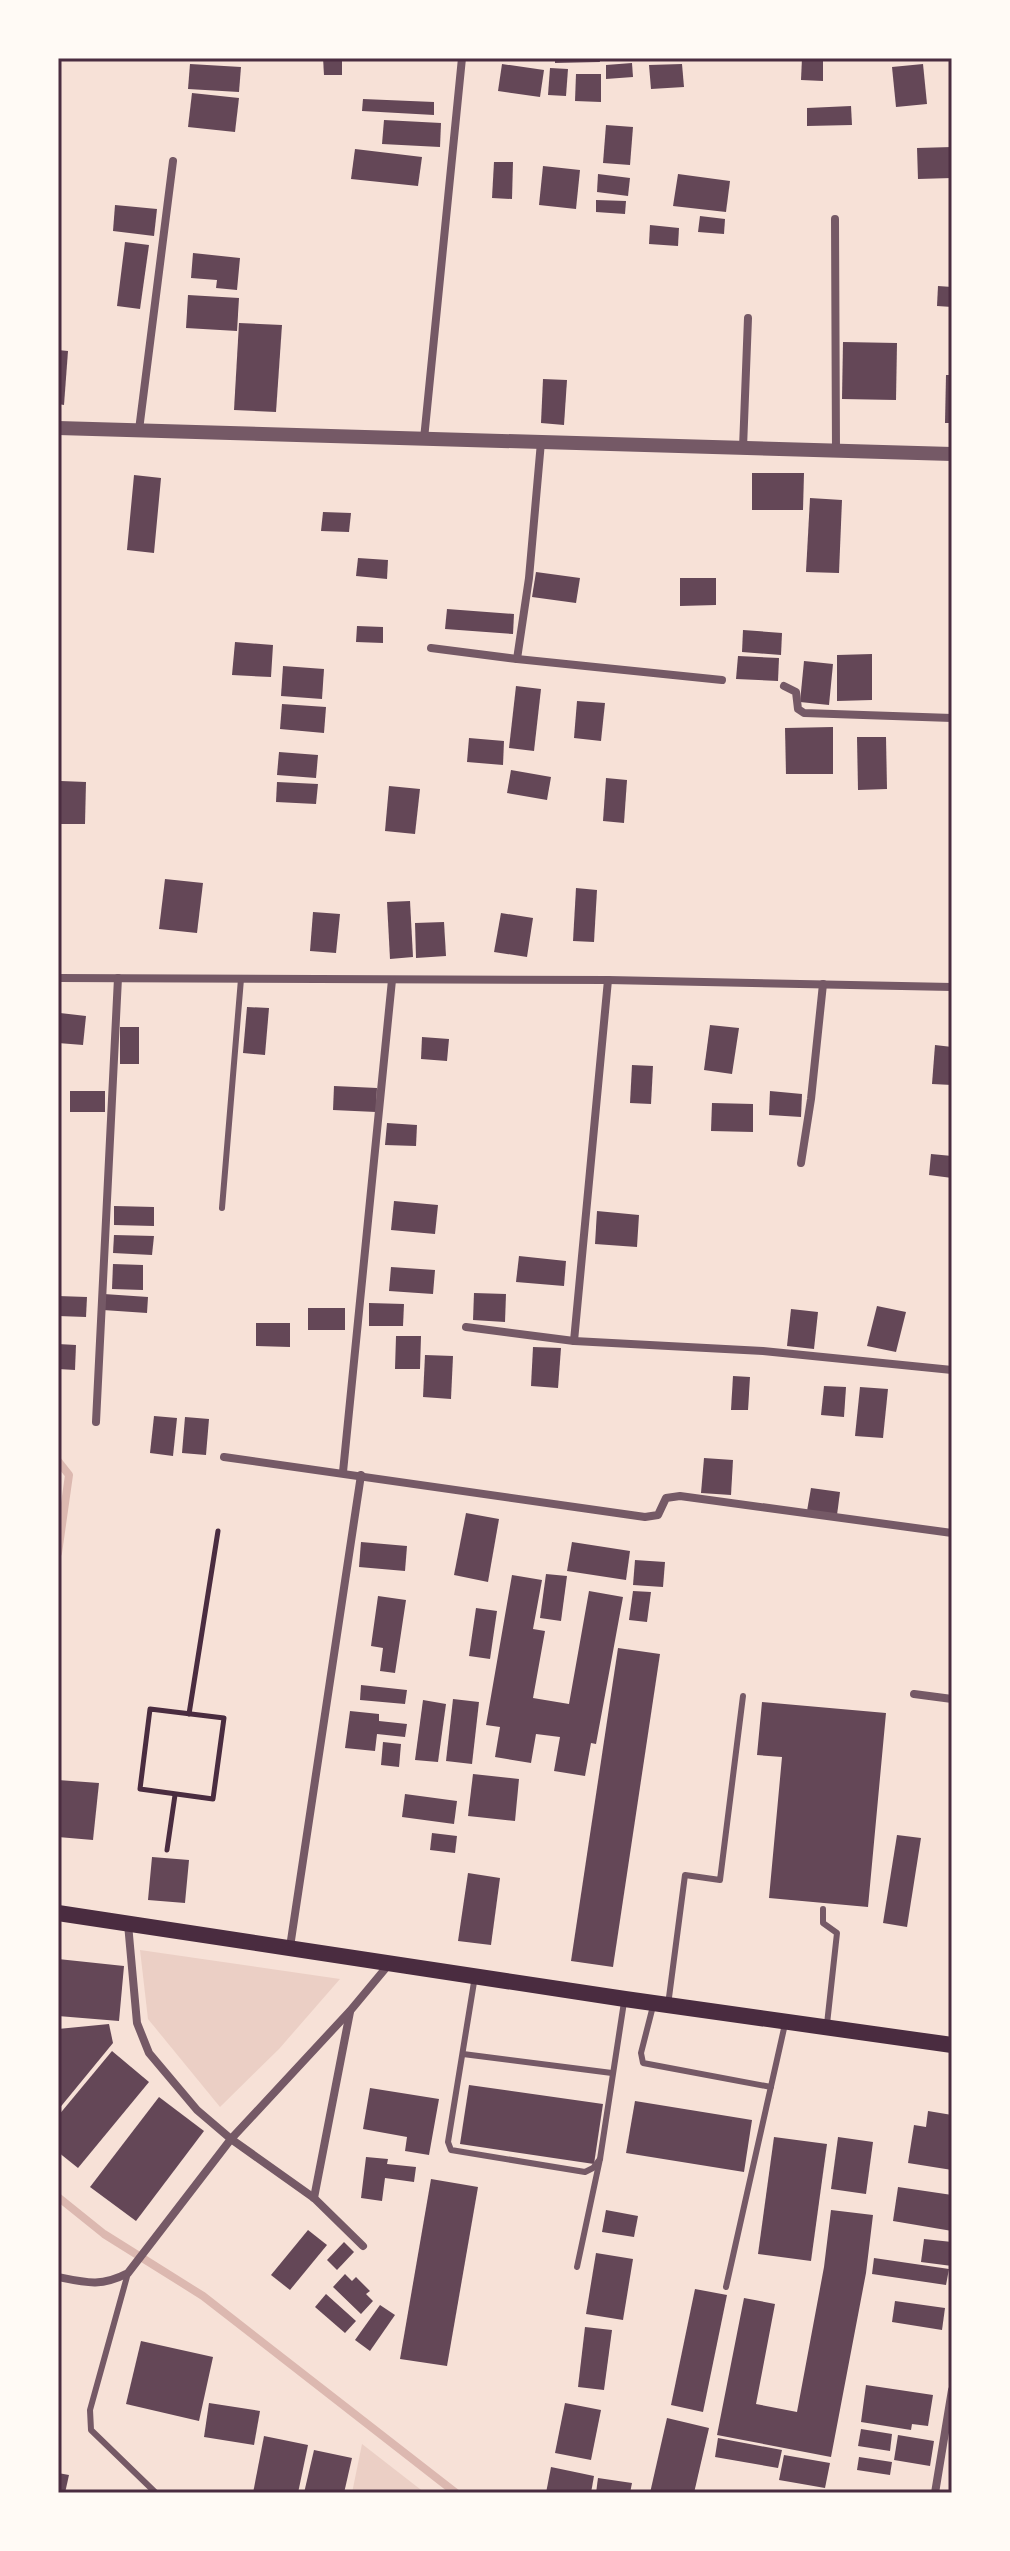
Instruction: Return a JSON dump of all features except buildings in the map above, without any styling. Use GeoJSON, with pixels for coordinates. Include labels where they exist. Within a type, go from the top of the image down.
{"type":"FeatureCollection","features":[{"type":"Feature","properties":{"kind":"main road"},"geometry":{"type":"LineString","coordinates":[[58,1913],[952,2045]]}},
{"type":"Feature","properties":{"kind":"street"},"geometry":{"type":"LineString","coordinates":[[424,439],[462,58]]}},
{"type":"Feature","properties":{"kind":"street"},"geometry":{"type":"LineString","coordinates":[[139,430],[173,161]]}},
{"type":"Feature","properties":{"kind":"street"},"geometry":{"type":"LineString","coordinates":[[835,219],[836,451]]}},
{"type":"Feature","properties":{"kind":"street"},"geometry":{"type":"LineString","coordinates":[[743,448],[748,318]]}},
{"type":"Feature","properties":{"kind":"street"},"geometry":{"type":"LineString","coordinates":[[58,428],[952,454]]}},
{"type":"Feature","properties":{"kind":"street"},"geometry":{"type":"LineString","coordinates":[[517,659],[529,578],[541,442]]}},
{"type":"Feature","properties":{"kind":"street"},"geometry":{"type":"LineString","coordinates":[[431,648],[722,680]]}},
{"type":"Feature","properties":{"kind":"street"},"geometry":{"type":"LineString","coordinates":[[784,686],[796,692],[798,709],[804,713],[952,718]]}},
{"type":"Feature","properties":{"kind":"street"},"geometry":{"type":"LineString","coordinates":[[58,978],[608,980],[952,987]]}},
{"type":"Feature","properties":{"kind":"street"},"geometry":{"type":"LineString","coordinates":[[96,1422],[118,978]]}},
{"type":"Feature","properties":{"kind":"street"},"geometry":{"type":"LineString","coordinates":[[343,1472],[392,980]]}},
{"type":"Feature","properties":{"kind":"street"},"geometry":{"type":"LineString","coordinates":[[574,1341],[608,980]]}},
{"type":"Feature","properties":{"kind":"street"},"geometry":{"type":"LineString","coordinates":[[801,1163],[823,984]]}},
{"type":"Feature","properties":{"kind":"street"},"geometry":{"type":"LineString","coordinates":[[466,1327],[574,1341],[763,1351],[952,1370]]}},
{"type":"Feature","properties":{"kind":"street"},"geometry":{"type":"LineString","coordinates":[[224,1457],[645,1517],[658,1515],[666,1498],[674,1495],[952,1533]]}},
{"type":"Feature","properties":{"kind":"street"},"geometry":{"type":"LineString","coordinates":[[290,1947],[361,1475]]}},
{"type":"Feature","properties":{"kind":"street"},"geometry":{"type":"LineString","coordinates":[[914,1694],[952,1699]]}},
{"type":"Feature","properties":{"kind":"street"},"geometry":{"type":"LineString","coordinates":[[128,1924],[137,2023],[149,2053],[197,2110],[231,2139],[314,2198],[363,2246]]}},
{"type":"Feature","properties":{"kind":"street"},"geometry":{"type":"LineString","coordinates":[[58,2277],[92,2284],[109,2283],[128,2273],[231,2139],[350,2011],[391,1962]]}},
{"type":"Feature","properties":{"kind":"street"},"geometry":{"type":"LineString","coordinates":[[314,2198],[350,2011]]}},
{"type":"Feature","properties":{"kind":"street"},"geometry":{"type":"LineString","coordinates":[[935,2493],[952,2390]]}},
{"type":"Feature","properties":{"kind":"lane"},"geometry":{"type":"LineString","coordinates":[[222,1208],[241,979]]}},
{"type":"Feature","properties":{"kind":"lane"},"geometry":{"type":"LineString","coordinates":[[743,1696],[720,1880],[685,1875],[661,2004],[641,2053],[643,2063],[771,2087]]}},
{"type":"Feature","properties":{"kind":"lane"},"geometry":{"type":"LineString","coordinates":[[823,1909],[823,1923],[837,1933],[827,2027]]}},
{"type":"Feature","properties":{"kind":"lane"},"geometry":{"type":"LineString","coordinates":[[475,1976],[448,2142],[451,2150],[585,2172],[600,2159]]}},
{"type":"Feature","properties":{"kind":"lane"},"geometry":{"type":"LineString","coordinates":[[577,2267],[600,2159],[625,1999]]}},
{"type":"Feature","properties":{"kind":"lane"},"geometry":{"type":"LineString","coordinates":[[726,2287],[785,2021]]}},
{"type":"Feature","properties":{"kind":"lane"},"geometry":{"type":"LineString","coordinates":[[463,2054],[612,2073]]}},
{"type":"Feature","properties":{"kind":"lane"},"geometry":{"type":"LineString","coordinates":[[128,2273],[90,2410],[91,2430],[156,2493]]}},
{"type":"Feature","properties":{"kind":"path"},"geometry":{"type":"LineString","coordinates":[[189,1714],[218,1531]]}},
{"type":"Feature","properties":{"kind":"path"},"geometry":{"type":"LineString","coordinates":[[150,1709],[224,1718],[213,1799],[175,1795],[140,1789],[150,1709]]}},
{"type":"Feature","properties":{"kind":"path"},"geometry":{"type":"LineString","coordinates":[[167,1850],[175,1795]]}},
{"type":"Feature","properties":{"kind":"shaded area"},"geometry":{"type":"Polygon","coordinates":[[[140,1950],[340,1979],[279,2049],[220,2107],[148,2019],[140,1950]]]}},
{"type":"Feature","properties":{"kind":"shaded area"},"geometry":{"type":"Polygon","coordinates":[[[362,2444],[425,2493],[352,2493],[362,2444]]]}},
{"type":"Feature","properties":{"kind":"waterway"},"geometry":{"type":"LineString","coordinates":[[58,1461],[69,1475],[58,1553]]}},
{"type":"Feature","properties":{"kind":"waterway"},"geometry":{"type":"LineString","coordinates":[[58,2197],[104,2234],[203,2296],[456,2493]]}}]}
